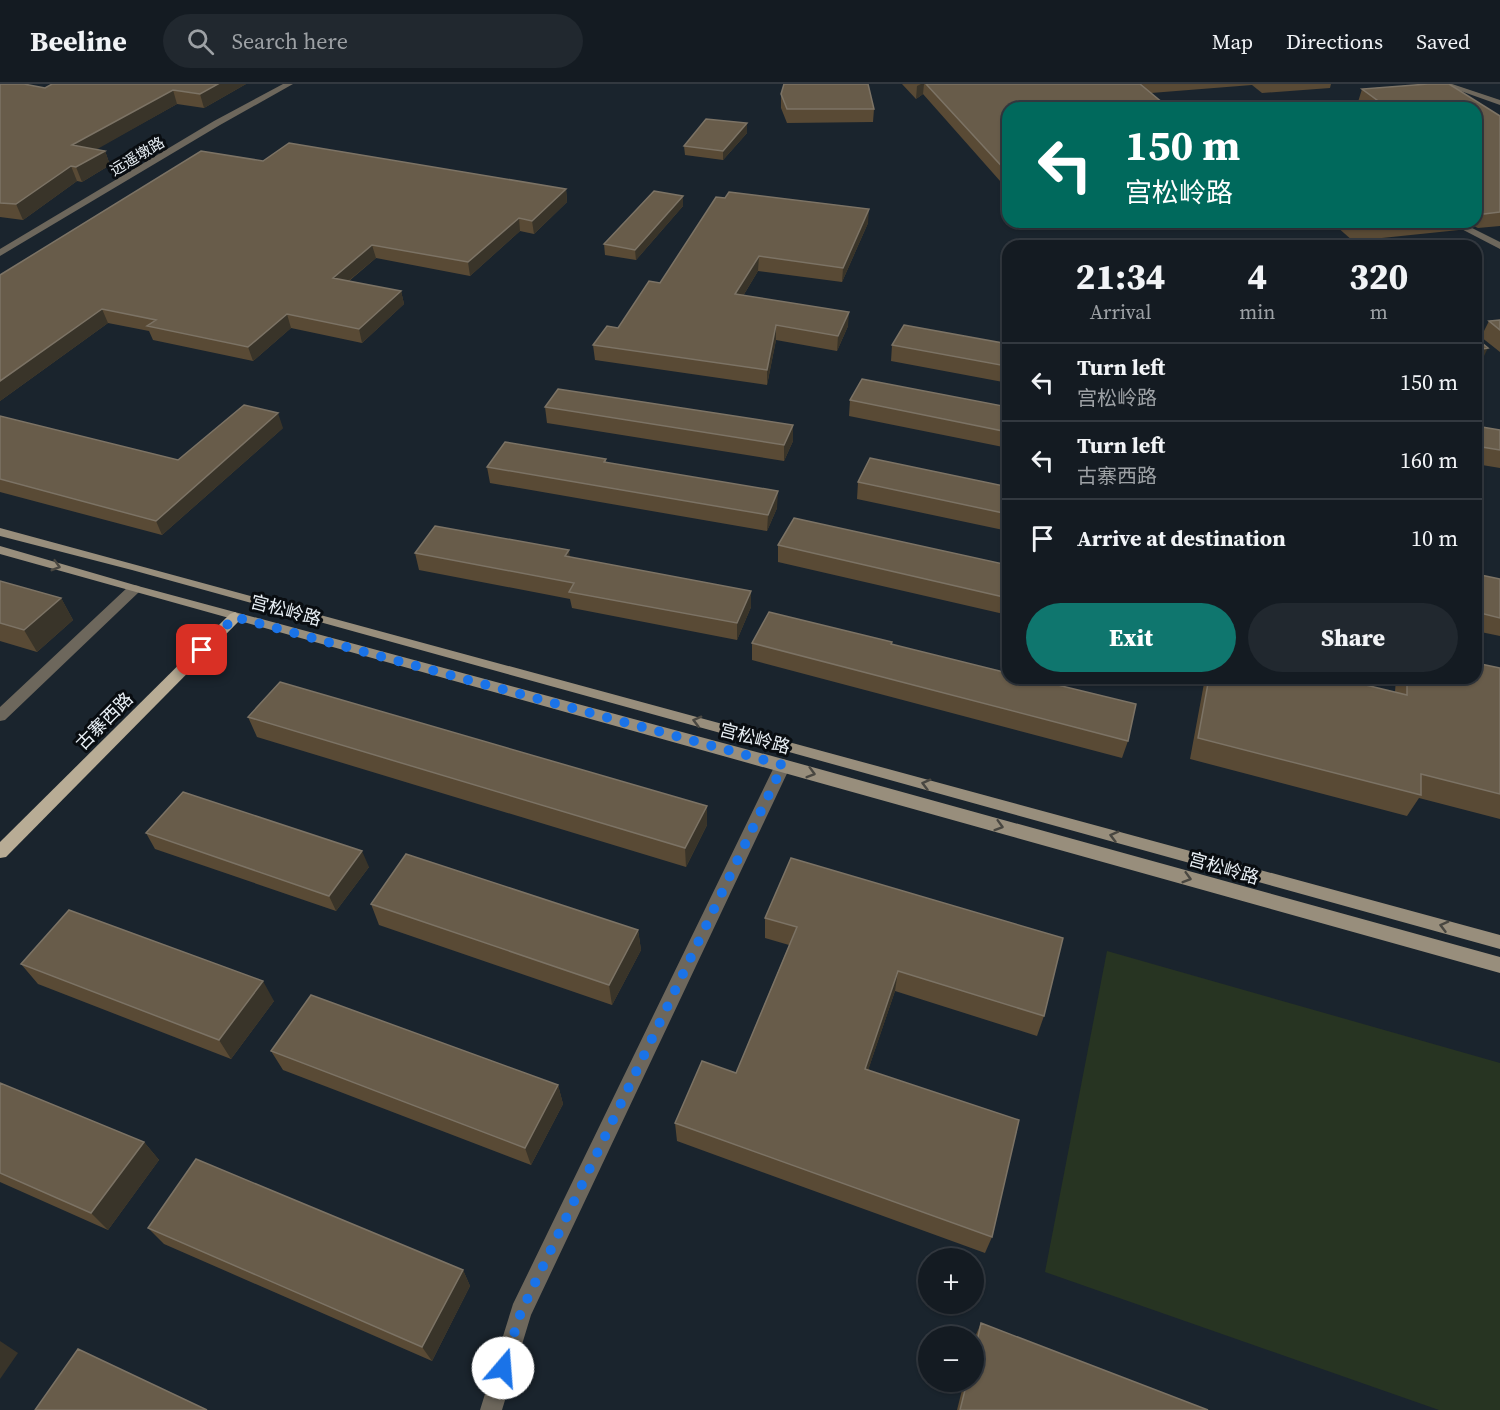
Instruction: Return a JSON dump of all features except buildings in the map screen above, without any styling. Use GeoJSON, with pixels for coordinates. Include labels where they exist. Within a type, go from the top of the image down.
{"type":"FeatureCollection","features":[{"type":"Feature","properties":{"kind":"main road"},"geometry":{"type":"LineString","coordinates":[[0,532],[135,567],[1500,942]]}},
{"type":"Feature","properties":{"kind":"main road","name":"宫松岭路"},"geometry":{"type":"LineString","coordinates":[[0,550],[235,617],[783,765],[1500,965]]}},
{"type":"Feature","properties":{"kind":"main road","name":"古寨西路"},"geometry":{"type":"LineString","coordinates":[[0,852],[235,617]]}},
{"type":"Feature","properties":{"kind":"street","name":"远遥墩路"},"geometry":{"type":"LineString","coordinates":[[0,253],[217,123],[288,84]]}},
{"type":"Feature","properties":{"kind":"street"},"geometry":{"type":"LineString","coordinates":[[1445,84],[1500,103]]}},
{"type":"Feature","properties":{"kind":"street"},"geometry":{"type":"LineString","coordinates":[[1465,228],[1500,246]]}},
{"type":"Feature","properties":{"kind":"street"},"geometry":{"type":"LineString","coordinates":[[0,716],[134,589]]}},
{"type":"Feature","properties":{"kind":"street"},"geometry":{"type":"LineString","coordinates":[[491,1410],[521,1312],[783,765]]}},
{"type":"Feature","properties":{"kind":"green space"},"geometry":{"type":"Polygon","coordinates":[[[1107,951],[1500,1063],[1500,1410],[1439,1410],[1045,1272],[1107,951]]]}},
{"type":"Feature","properties":{"kind":"route"},"geometry":{"type":"LineString","coordinates":[[202,650],[235,617],[783,765],[521,1312],[503,1368]]}}]}
